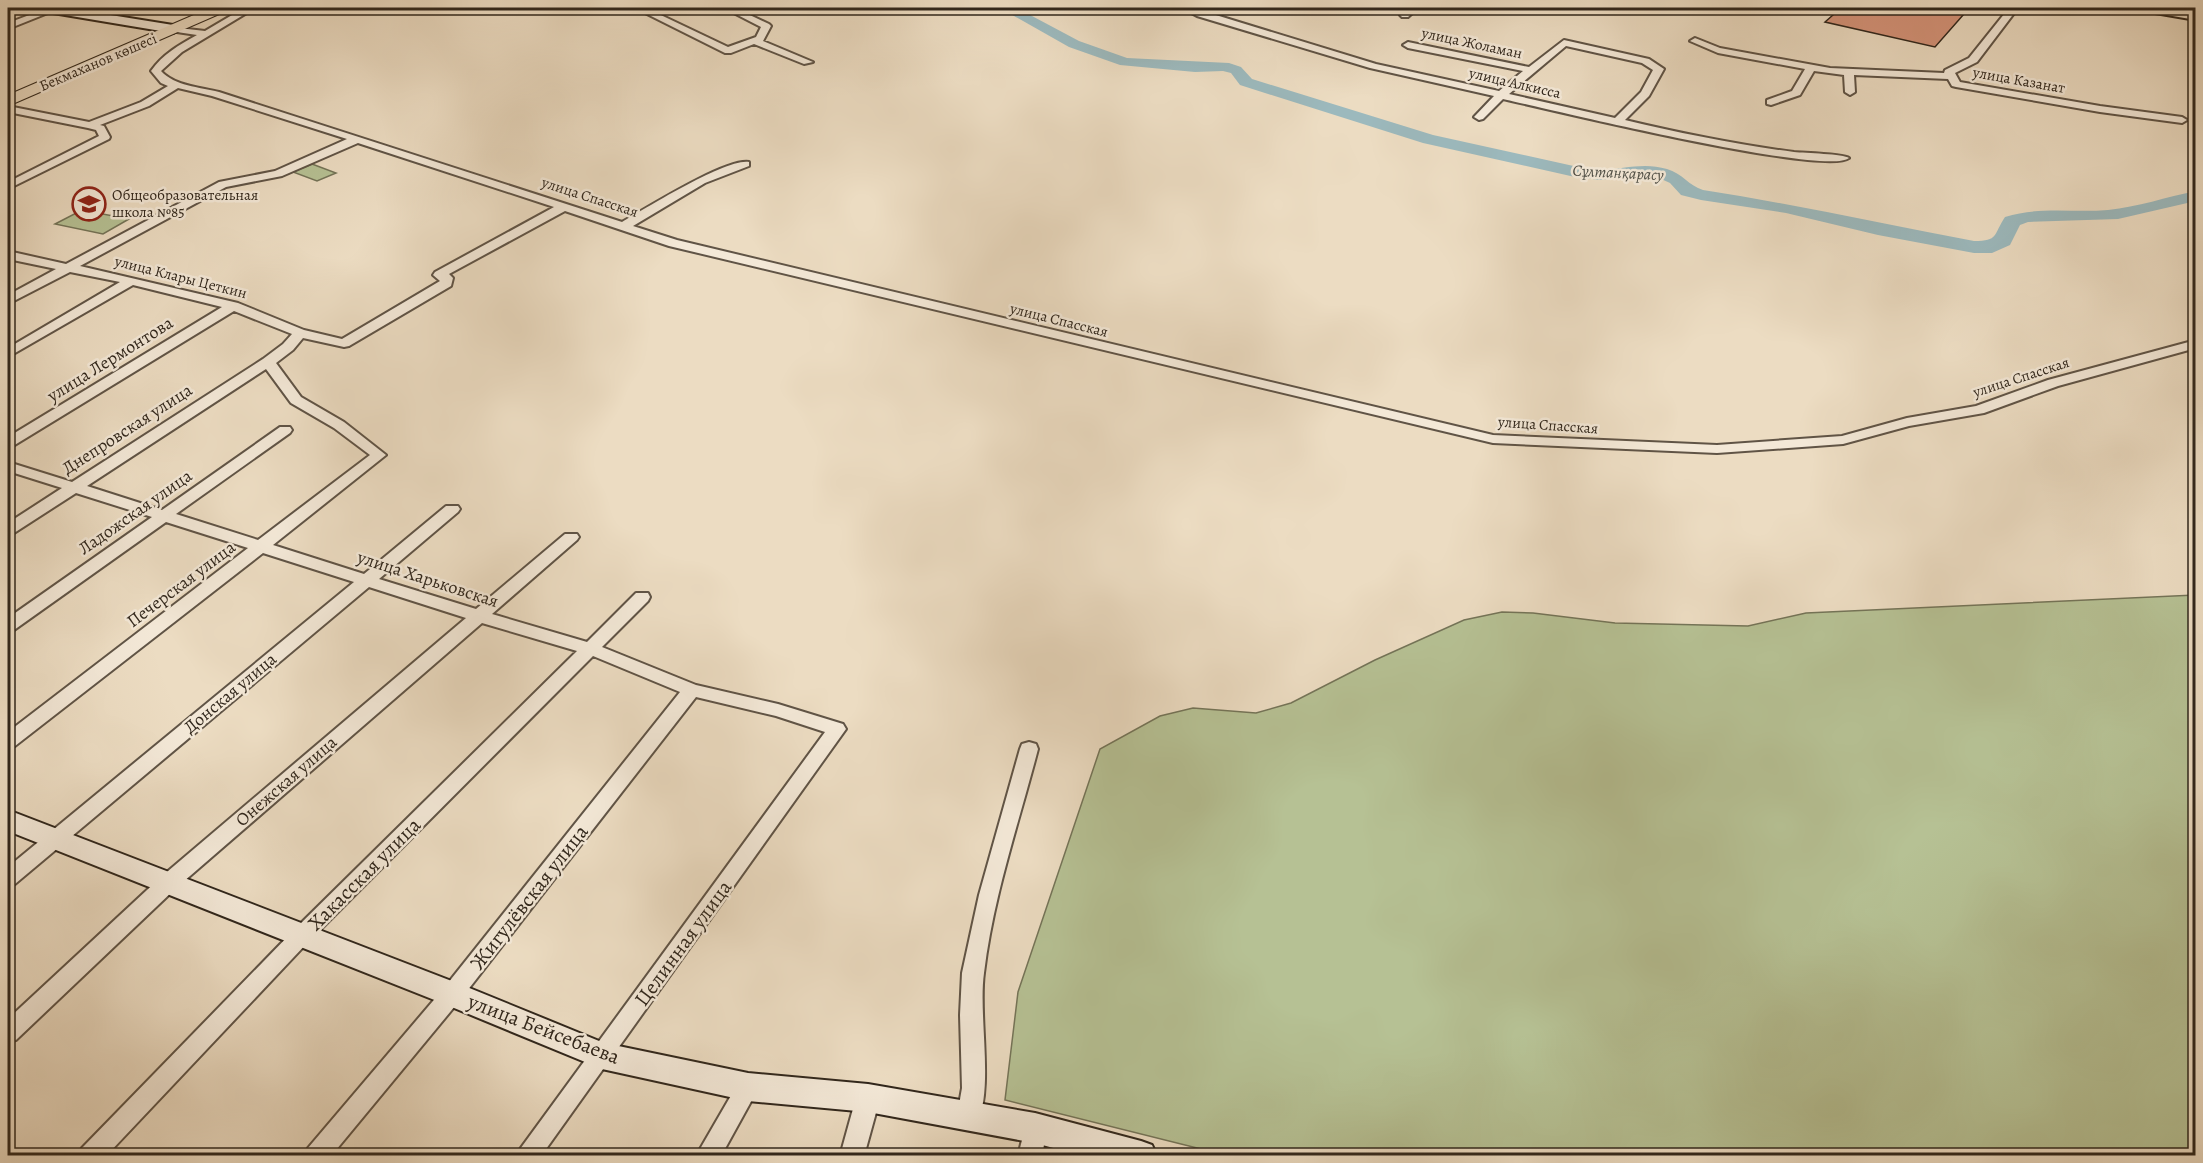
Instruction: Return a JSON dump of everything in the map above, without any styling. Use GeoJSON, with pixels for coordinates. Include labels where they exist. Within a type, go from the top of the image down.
{"type":"FeatureCollection","features":[{"type":"Feature","properties":{"kind":"highway"},"geometry":{"type":"LineString","coordinates":[[2155,8],[2196,15]]}},
{"type":"Feature","properties":{"kind":"highway"},"geometry":{"type":"LineString","coordinates":[[2179,8],[2196,11]]}},
{"type":"Feature","properties":{"kind":"main road","name":"Бекмаханов көшесі"},"geometry":{"type":"LineString","coordinates":[[8,101],[221,8]]}},
{"type":"Feature","properties":{"kind":"street"},"geometry":{"type":"LineString","coordinates":[[8,26],[50,8],[188,33],[207,34]]}},
{"type":"Feature","properties":{"kind":"street"},"geometry":{"type":"LineString","coordinates":[[176,85],[159,76],[156,71],[159,66],[167,58],[250,8]]}},
{"type":"Feature","properties":{"kind":"street"},"geometry":{"type":"LineString","coordinates":[[640,8],[728,51],[760,39],[766,26],[729,8]]}},
{"type":"Feature","properties":{"kind":"street","name":"улица Алкисса"},"geometry":{"type":"LineString","coordinates":[[1187,8],[1342,58],[1502,95],[1783,154],[1821,159],[1843,158]]}},
{"type":"Feature","properties":{"kind":"street"},"geometry":{"type":"LineString","coordinates":[[1406,15],[1413,8]]}},
{"type":"Feature","properties":{"kind":"street","name":"улица Казанат"},"geometry":{"type":"LineString","coordinates":[[2013,8],[1973,60],[1948,72],[1956,84],[2182,120]]}},
{"type":"Feature","properties":{"kind":"street"},"geometry":{"type":"LineString","coordinates":[[754,41],[808,62]]}},
{"type":"Feature","properties":{"kind":"street"},"geometry":{"type":"LineString","coordinates":[[1695,41],[1718,50],[1811,68],[1849,73],[1951,76]]}},
{"type":"Feature","properties":{"kind":"street"},"geometry":{"type":"LineString","coordinates":[[1479,117],[1564,43],[1645,61],[1659,69],[1645,94],[1618,121]]}},
{"type":"Feature","properties":{"kind":"street","name":"улица Жоламан"},"geometry":{"type":"LineString","coordinates":[[1407,45],[1531,70]]}},
{"type":"Feature","properties":{"kind":"street"},"geometry":{"type":"LineString","coordinates":[[1771,102],[1796,93],[1811,68]]}},
{"type":"Feature","properties":{"kind":"street"},"geometry":{"type":"LineString","coordinates":[[1849,73],[1850,92]]}},
{"type":"Feature","properties":{"kind":"street"},"geometry":{"type":"LineString","coordinates":[[90,125],[145,104],[176,85]]}},
{"type":"Feature","properties":{"kind":"street","name":"улица Спасская"},"geometry":{"type":"LineString","coordinates":[[176,85],[215,94],[357,139],[625,225],[673,243],[1493,439],[1533,443],[1717,449],[1843,440],[1907,422],[1979,410],[2053,383],[2196,344]]}},
{"type":"Feature","properties":{"kind":"street"},"geometry":{"type":"LineString","coordinates":[[8,109],[90,125],[100,128],[105,137],[8,186]]}},
{"type":"Feature","properties":{"kind":"street"},"geometry":{"type":"LineString","coordinates":[[8,300],[223,184],[278,174],[357,139]]}},
{"type":"Feature","properties":{"kind":"street"},"geometry":{"type":"LineString","coordinates":[[625,225],[701,181],[746,164]]}},
{"type":"Feature","properties":{"kind":"street","name":"улица Клары Цеткин"},"geometry":{"type":"LineString","coordinates":[[8,255],[131,280],[233,306],[300,333],[344,343],[446,283],[447,278],[439,275],[565,206]]}},
{"type":"Feature","properties":{"kind":"street"},"geometry":{"type":"LineString","coordinates":[[8,353],[131,280]]}},
{"type":"Feature","properties":{"kind":"street","name":"улица Лермонтова"},"geometry":{"type":"LineString","coordinates":[[8,443],[233,306]]}},
{"type":"Feature","properties":{"kind":"street","name":"Днепровская улица"},"geometry":{"type":"LineString","coordinates":[[8,530],[268,362],[288,348],[300,333]]}},
{"type":"Feature","properties":{"kind":"street","name":"Печерская улица"},"geometry":{"type":"LineString","coordinates":[[8,741],[378,457],[379,454],[339,425],[296,400],[268,362]]}},
{"type":"Feature","properties":{"kind":"street","name":"Ладожская улица"},"geometry":{"type":"LineString","coordinates":[[8,626],[285,430]]}},
{"type":"Feature","properties":{"kind":"street","name":"улица Харьковская"},"geometry":{"type":"LineString","coordinates":[[8,466],[368,579],[478,616],[591,649],[692,690],[778,710],[837,729]]}},
{"type":"Feature","properties":{"kind":"street","name":"Донская улица"},"geometry":{"type":"LineString","coordinates":[[8,878],[452,509]]}},
{"type":"Feature","properties":{"kind":"street","name":"Онежская улица"},"geometry":{"type":"LineString","coordinates":[[8,1033],[168,883],[571,537]]}},
{"type":"Feature","properties":{"kind":"street","name":"Хакасская улица"},"geometry":{"type":"LineString","coordinates":[[90,1155],[302,935],[642,597]]}},
{"type":"Feature","properties":{"kind":"street","name":"Жигулёвская улица"},"geometry":{"type":"LineString","coordinates":[[316,1155],[452,994],[692,690]]}},
{"type":"Feature","properties":{"kind":"street","name":"Целинная улица"},"geometry":{"type":"LineString","coordinates":[[527,1155],[602,1056],[837,729]]}},
{"type":"Feature","properties":{"kind":"street"},"geometry":{"type":"LineString","coordinates":[[969,1116],[972,1088],[970,1015],[973,972],[989,895],[1029,748]]}},
{"type":"Feature","properties":{"kind":"street","name":"улица Бейсебаева"},"geometry":{"type":"LineString","coordinates":[[8,820],[452,994],[602,1056],[748,1087],[868,1098],[969,1116],[1033,1142],[1141,1155]]}},
{"type":"Feature","properties":{"kind":"street"},"geometry":{"type":"LineString","coordinates":[[708,1155],[748,1087]]}},
{"type":"Feature","properties":{"kind":"street"},"geometry":{"type":"LineString","coordinates":[[852,1155],[868,1098]]}},
{"type":"Feature","properties":{"kind":"green space"},"geometry":{"type":"Polygon","coordinates":[[[312,164],[336,173],[317,181],[293,172],[312,164]]]}},
{"type":"Feature","properties":{"kind":"green space"},"geometry":{"type":"Polygon","coordinates":[[[82,210],[129,219],[103,234],[55,224],[82,210]]]}},
{"type":"Feature","properties":{"kind":"green space"},"geometry":{"type":"Polygon","coordinates":[[[2195,595],[2195,1155],[1229,1156],[1005,1100],[1018,992],[1100,749],[1160,716],[1193,708],[1256,713],[1291,703],[1375,660],[1464,620],[1502,612],[1533,613],[1615,623],[1748,626],[1806,613],[2195,595]]]}},
{"type":"Feature","properties":{"kind":"building"},"geometry":{"type":"Polygon","coordinates":[[[1841,8],[1933,8],[1964,14],[1935,47],[1825,22],[1841,8]]]}},
{"type":"Feature","properties":{"kind":"waterway","name":"Сұлтанқарасу"},"geometry":{"type":"LineString","coordinates":[[1007,8],[1074,44],[1125,62],[1195,67],[1224,66],[1236,70],[1246,82],[1429,139],[1575,172],[1600,175],[1636,170],[1663,173],[1676,179],[1687,191],[1701,195],[1786,208],[1878,229],[1974,247],[1992,247],[2003,241],[2012,221],[2025,217],[2051,214],[2091,216],[2118,214],[2196,196]]}},
{"type":"Feature","properties":{"kind":"place","name":"Общеобразовательная школа №85"},"geometry":{"type":"Point","coordinates":[89,204]}}]}
